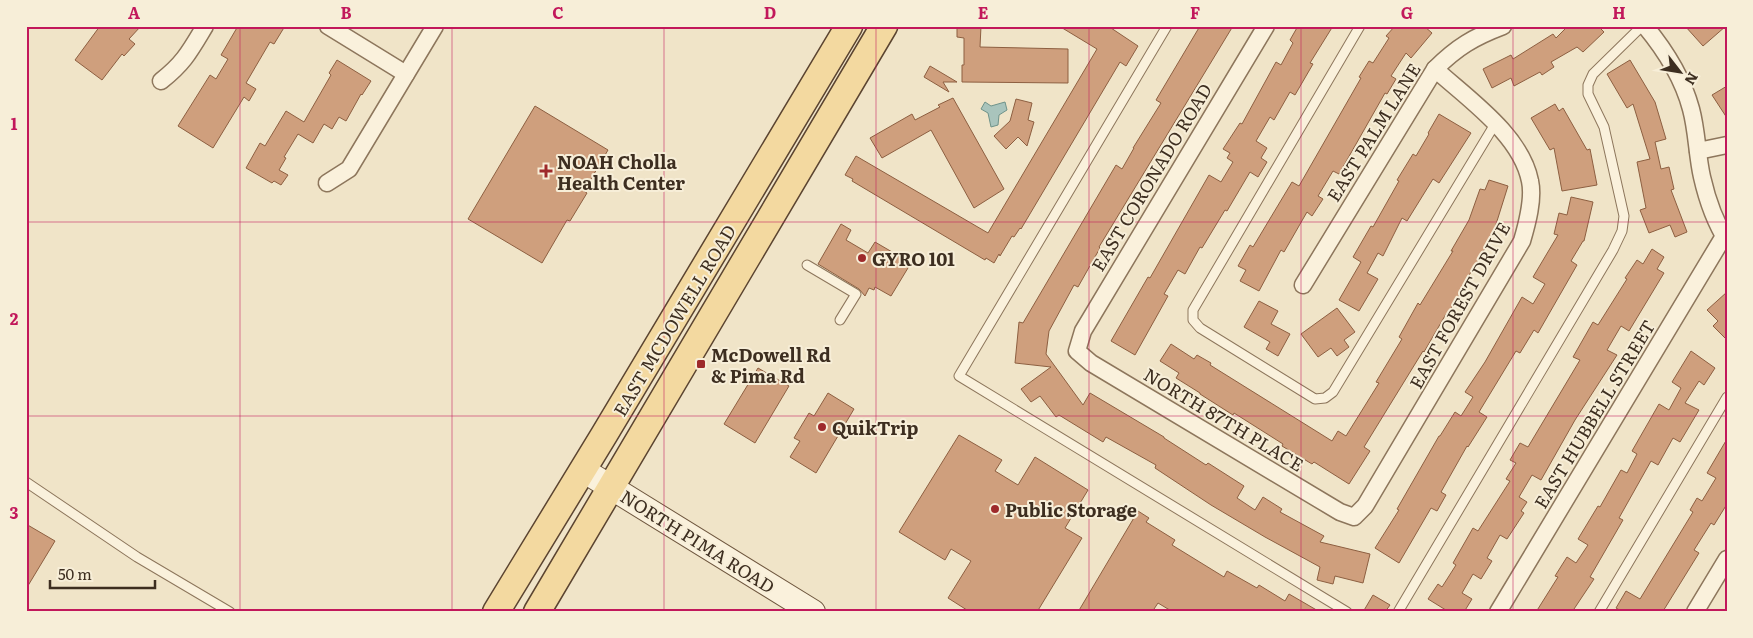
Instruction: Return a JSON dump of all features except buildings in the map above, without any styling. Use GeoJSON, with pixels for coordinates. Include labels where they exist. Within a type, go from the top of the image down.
{"type":"FeatureCollection","features":[{"type":"Feature","properties":{"kind":"main road","name":"EAST MCDOWELL ROAD"},"geometry":{"type":"LineString","coordinates":[[496,612],[849,26]]}},
{"type":"Feature","properties":{"kind":"main road","name":"EAST MCDOWELL ROAD"},"geometry":{"type":"LineString","coordinates":[[537,612],[884,26]]}},
{"type":"Feature","properties":{"kind":"main road"},"geometry":{"type":"LineString","coordinates":[[774,151],[800,168]]}},
{"type":"Feature","properties":{"kind":"main road","name":"NORTH PIMA ROAD"},"geometry":{"type":"LineString","coordinates":[[583,470],[813,612]]}},
{"type":"Feature","properties":{"kind":"street"},"geometry":{"type":"LineString","coordinates":[[161,81],[177,69],[186,59],[205,26]]}},
{"type":"Feature","properties":{"kind":"street"},"geometry":{"type":"LineString","coordinates":[[328,26],[406,74]]}},
{"type":"Feature","properties":{"kind":"street"},"geometry":{"type":"LineString","coordinates":[[327,183],[349,169],[435,26]]}},
{"type":"Feature","properties":{"kind":"street","name":"EAST CORONADO ROAD"},"geometry":{"type":"LineString","coordinates":[[1077,351],[1083,331],[1266,26]]}},
{"type":"Feature","properties":{"kind":"street","name":"EAST PALM LANE"},"geometry":{"type":"LineString","coordinates":[[1303,285],[1435,69],[1450,54],[1477,36],[1503,26]]}},
{"type":"Feature","properties":{"kind":"street"},"geometry":{"type":"LineString","coordinates":[[1643,26],[1663,51],[1674,69],[1691,108],[1707,196],[1725,239]]}},
{"type":"Feature","properties":{"kind":"street","name":"EAST FOREST DRIVE"},"geometry":{"type":"LineString","coordinates":[[1354,517],[1365,506],[1522,241],[1530,214],[1531,182],[1522,158],[1510,139],[1435,69]]}},
{"type":"Feature","properties":{"kind":"street"},"geometry":{"type":"LineString","coordinates":[[1698,151],[1727,146]]}},
{"type":"Feature","properties":{"kind":"street","name":"EAST HUBBELL STREET"},"geometry":{"type":"LineString","coordinates":[[1498,612],[1725,239]]}},
{"type":"Feature","properties":{"kind":"street","name":"NORTH 87TH PLACE"},"geometry":{"type":"LineString","coordinates":[[1077,351],[1091,363],[1340,512],[1354,517]]}},
{"type":"Feature","properties":{"kind":"street"},"geometry":{"type":"LineString","coordinates":[[1695,612],[1727,559]]}},
{"type":"Feature","properties":{"kind":"lane"},"geometry":{"type":"LineString","coordinates":[[1168,26],[958,376],[1347,612]]}},
{"type":"Feature","properties":{"kind":"lane"},"geometry":{"type":"LineString","coordinates":[[1360,26],[1193,310],[1194,320],[1200,328],[1315,399],[1325,398],[1333,392],[1495,124]]}},
{"type":"Feature","properties":{"kind":"lane"},"geometry":{"type":"LineString","coordinates":[[1398,612],[1613,250],[1622,231],[1624,216],[1604,127],[1588,94],[1588,85],[1593,74],[1643,26]]}},
{"type":"Feature","properties":{"kind":"lane"},"geometry":{"type":"LineString","coordinates":[[807,265],[856,294],[840,320]]}},
{"type":"Feature","properties":{"kind":"lane"},"geometry":{"type":"LineString","coordinates":[[1599,612],[1727,397]]}},
{"type":"Feature","properties":{"kind":"lane"},"geometry":{"type":"LineString","coordinates":[[26,482],[137,557],[230,612]]}},
{"type":"Feature","properties":{"kind":"water"},"geometry":{"type":"Polygon","coordinates":[[[985,102],[991,106],[1005,102],[1007,110],[999,115],[998,125],[991,127],[988,113],[981,109],[985,102]]]}},
{"type":"Feature","properties":{"kind":"place","name":"NOAH Cholla Health Center"},"geometry":{"type":"Point","coordinates":[546,171]}},
{"type":"Feature","properties":{"kind":"place","name":"GYRO 101"},"geometry":{"type":"Point","coordinates":[862,258]}},
{"type":"Feature","properties":{"kind":"place","name":"McDowell Rd & Pima Rd"},"geometry":{"type":"Point","coordinates":[701,364]}},
{"type":"Feature","properties":{"kind":"place","name":"QuikTrip"},"geometry":{"type":"Point","coordinates":[822,427]}},
{"type":"Feature","properties":{"kind":"place","name":"Public Storage"},"geometry":{"type":"Point","coordinates":[995,509]}}]}
